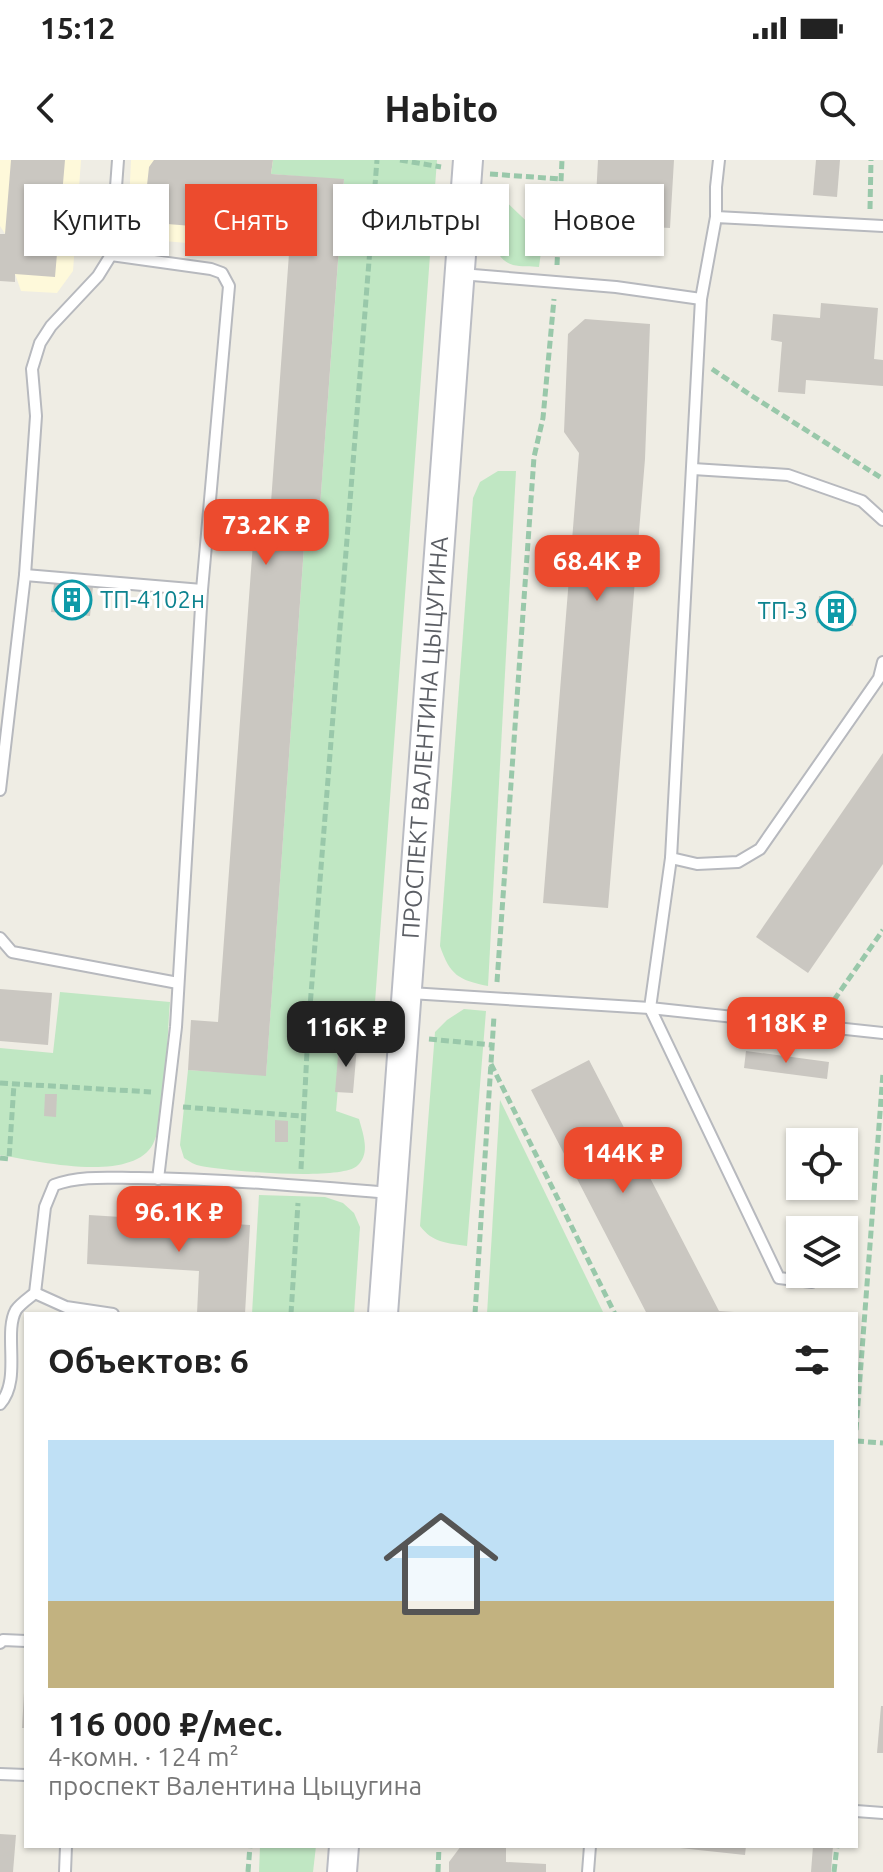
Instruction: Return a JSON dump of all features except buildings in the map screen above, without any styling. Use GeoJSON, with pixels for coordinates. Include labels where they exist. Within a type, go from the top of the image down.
{"type":"FeatureCollection","features":[{"type":"Feature","properties":{"kind":"main road","name":"ПРОСПЕКТ ВАЛЕНТИНА ЦЫЦУГИНА"},"geometry":{"type":"LineString","coordinates":[[383,1312],[467,166]]}},
{"type":"Feature","properties":{"kind":"main road"},"geometry":{"type":"LineString","coordinates":[[342,1872],[344,1848]]}},
{"type":"Feature","properties":{"kind":"lane"},"geometry":{"type":"LineString","coordinates":[[116,184],[118,160]]}},
{"type":"Feature","properties":{"kind":"lane"},"geometry":{"type":"LineString","coordinates":[[719,160],[716,217],[701,299],[671,858],[650,1008],[779,1278],[786,1279]]}},
{"type":"Feature","properties":{"kind":"lane"},"geometry":{"type":"LineString","coordinates":[[716,217],[883,226]]}},
{"type":"Feature","properties":{"kind":"lane"},"geometry":{"type":"LineString","coordinates":[[0,790],[25,575],[36,416],[32,369],[40,343],[51,326],[98,276],[110,256]]}},
{"type":"Feature","properties":{"kind":"lane"},"geometry":{"type":"LineString","coordinates":[[118,256],[211,269],[222,273],[229,286],[202,590],[169,1107],[158,1179]]}},
{"type":"Feature","properties":{"kind":"lane"},"geometry":{"type":"LineString","coordinates":[[459,274],[616,287],[701,299]]}},
{"type":"Feature","properties":{"kind":"lane"},"geometry":{"type":"LineString","coordinates":[[693,469],[788,475],[862,501],[883,520]]}},
{"type":"Feature","properties":{"kind":"lane"},"geometry":{"type":"LineString","coordinates":[[25,575],[202,590]]}},
{"type":"Feature","properties":{"kind":"lane"},"geometry":{"type":"LineString","coordinates":[[671,858],[697,864],[738,862],[760,849],[879,678],[883,662]]}},
{"type":"Feature","properties":{"kind":"lane"},"geometry":{"type":"LineString","coordinates":[[0,938],[12,952],[178,983]]}},
{"type":"Feature","properties":{"kind":"lane"},"geometry":{"type":"LineString","coordinates":[[408,993],[650,1008],[883,1033]]}},
{"type":"Feature","properties":{"kind":"lane"},"geometry":{"type":"LineString","coordinates":[[0,1404],[11,1373],[12,1322],[16,1309],[35,1293],[45,1207],[54,1185],[72,1178],[158,1179],[299,1185],[392,1194]]}},
{"type":"Feature","properties":{"kind":"lane"},"geometry":{"type":"LineString","coordinates":[[35,1293],[66,1307],[100,1312]]}},
{"type":"Feature","properties":{"kind":"lane"},"geometry":{"type":"LineString","coordinates":[[0,1643],[3,1640],[24,1641]]}},
{"type":"Feature","properties":{"kind":"lane"},"geometry":{"type":"LineString","coordinates":[[0,1774],[24,1775]]}},
{"type":"Feature","properties":{"kind":"lane"},"geometry":{"type":"LineString","coordinates":[[858,1811],[883,1813]]}},
{"type":"Feature","properties":{"kind":"lane"},"geometry":{"type":"LineString","coordinates":[[65,1872],[66,1848]]}},
{"type":"Feature","properties":{"kind":"lane"},"geometry":{"type":"LineString","coordinates":[[588,1872],[590,1848]]}},
{"type":"Feature","properties":{"kind":"path"},"geometry":{"type":"LineString","coordinates":[[291,1312],[310,1000],[377,160]]}},
{"type":"Feature","properties":{"kind":"path"},"geometry":{"type":"LineString","coordinates":[[400,160],[561,179]]}},
{"type":"Feature","properties":{"kind":"path"},"geometry":{"type":"LineString","coordinates":[[475,1312],[534,457],[543,418],[556,282],[562,160]]}},
{"type":"Feature","properties":{"kind":"path"},"geometry":{"type":"LineString","coordinates":[[869,226],[871,160]]}},
{"type":"Feature","properties":{"kind":"path"},"geometry":{"type":"LineString","coordinates":[[698,359],[883,479]]}},
{"type":"Feature","properties":{"kind":"path"},"geometry":{"type":"LineString","coordinates":[[815,1026],[883,930]]}},
{"type":"Feature","properties":{"kind":"path"},"geometry":{"type":"LineString","coordinates":[[490,1063],[614,1312]]}},
{"type":"Feature","properties":{"kind":"path"},"geometry":{"type":"LineString","coordinates":[[858,1404],[883,1073]]}},
{"type":"Feature","properties":{"kind":"path"},"geometry":{"type":"LineString","coordinates":[[0,1158],[9,1159],[14,1084]]}},
{"type":"Feature","properties":{"kind":"path"},"geometry":{"type":"LineString","coordinates":[[858,1441],[883,1443]]}},
{"type":"Feature","properties":{"kind":"path"},"geometry":{"type":"LineString","coordinates":[[248,1872],[250,1848]]}},
{"type":"Feature","properties":{"kind":"path"},"geometry":{"type":"LineString","coordinates":[[438,1872],[439,1848]]}},
{"type":"Feature","properties":{"kind":"path"},"geometry":{"type":"LineString","coordinates":[[834,1872],[837,1848]]}},
{"type":"Feature","properties":{"kind":"shaded area"},"geometry":{"type":"Polygon","coordinates":[[[0,160],[81,160],[79,184],[24,184],[24,256],[74,256],[73,271],[57,293],[21,291],[13,268],[9,240],[0,226],[0,160]]]}},
{"type":"Feature","properties":{"kind":"shaded area"},"geometry":{"type":"Polygon","coordinates":[[[131,160],[279,160],[279,168],[265,178],[265,184],[185,184],[185,243],[169,241],[169,184],[130,184],[131,160]]]}},
{"type":"Feature","properties":{"kind":"green space"},"geometry":{"type":"Polygon","coordinates":[[[273,160],[437,160],[435,184],[344,184],[344,180],[271,174],[273,160]]]}},
{"type":"Feature","properties":{"kind":"green space"},"geometry":{"type":"Polygon","coordinates":[[[509,204],[525,220],[525,256],[540,256],[539,267],[513,265],[501,256],[509,256],[509,204]]]}},
{"type":"Feature","properties":{"kind":"green space"},"geometry":{"type":"Polygon","coordinates":[[[338,256],[430,256],[374,1016],[342,1042],[336,1111],[359,1119],[364,1137],[364,1156],[357,1166],[329,1173],[257,1172],[201,1166],[184,1158],[180,1145],[188,1070],[266,1075],[305,533],[318,533],[338,256]]]}},
{"type":"Feature","properties":{"kind":"green space"},"geometry":{"type":"Polygon","coordinates":[[[498,471],[516,471],[488,986],[456,975],[440,946],[473,498],[480,482],[498,471]]]}},
{"type":"Feature","properties":{"kind":"green space"},"geometry":{"type":"Polygon","coordinates":[[[60,992],[170,1002],[161,1116],[153,1144],[142,1156],[105,1167],[82,1167],[0,1155],[0,1048],[53,1053],[60,992]]]}},
{"type":"Feature","properties":{"kind":"green space"},"geometry":{"type":"Polygon","coordinates":[[[464,1009],[486,1011],[467,1246],[435,1239],[420,1226],[435,1032],[464,1009]]]}},
{"type":"Feature","properties":{"kind":"green space"},"geometry":{"type":"Polygon","coordinates":[[[500,1100],[603,1312],[487,1312],[500,1100]]]}},
{"type":"Feature","properties":{"kind":"green space"},"geometry":{"type":"Polygon","coordinates":[[[259,1195],[325,1197],[343,1203],[354,1213],[360,1227],[354,1312],[252,1312],[259,1195]]]}},
{"type":"Feature","properties":{"kind":"green space"},"geometry":{"type":"Polygon","coordinates":[[[260,1848],[316,1848],[313,1872],[259,1872],[260,1848]]]}},
{"type":"Feature","properties":{"kind":"place","name":"ТП-4102н"},"geometry":{"type":"Point","coordinates":[72,600]}},
{"type":"Feature","properties":{"kind":"place","name":"ТП-3"},"geometry":{"type":"Point","coordinates":[836,611]}}]}
